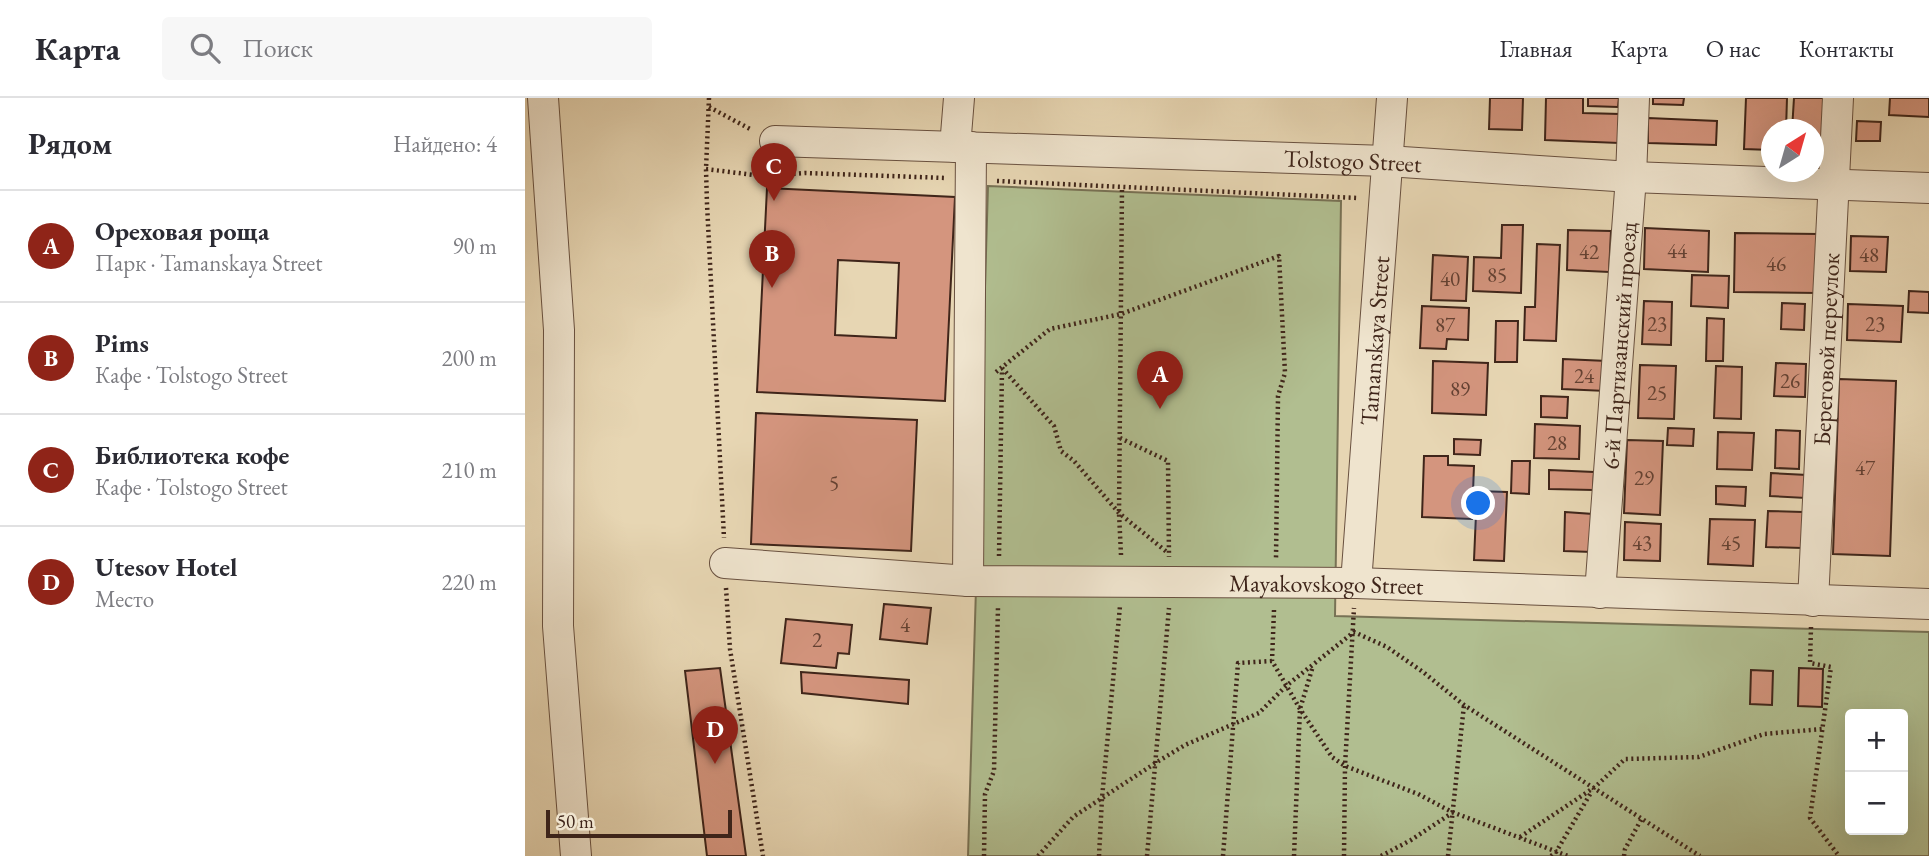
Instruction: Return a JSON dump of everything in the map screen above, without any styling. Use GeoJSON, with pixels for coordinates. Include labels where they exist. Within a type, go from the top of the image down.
{"type":"FeatureCollection","features":[{"type":"Feature","properties":{"kind":"street"},"geometry":{"type":"LineString","coordinates":[[543,98],[559,330],[558,626],[576,856]]}},
{"type":"Feature","properties":{"kind":"street"},"geometry":{"type":"LineString","coordinates":[[959,98],[963,147],[970,179],[968,582]]}},
{"type":"Feature","properties":{"kind":"street","name":"Tamanskaya Street"},"geometry":{"type":"LineString","coordinates":[[1362,596],[1392,98]]}},
{"type":"Feature","properties":{"kind":"street","name":"6-й Партизанский проезд"},"geometry":{"type":"LineString","coordinates":[[1600,593],[1631,177],[1634,98]]}},
{"type":"Feature","properties":{"kind":"street","name":"Береговой переулок"},"geometry":{"type":"LineString","coordinates":[[1812,610],[1838,98]]}},
{"type":"Feature","properties":{"kind":"street","name":"Tolstogo Street"},"geometry":{"type":"LineString","coordinates":[[775,141],[1387,161],[1631,177],[1929,188]]}},
{"type":"Feature","properties":{"kind":"street","name":"Mayakovskogo Street"},"geometry":{"type":"LineString","coordinates":[[725,563],[968,582],[1122,582],[1169,568],[1362,596],[1600,593],[1812,610],[1929,604]]}},
{"type":"Feature","properties":{"kind":"path"},"geometry":{"type":"LineString","coordinates":[[709,98],[706,169],[730,649],[763,856]]}},
{"type":"Feature","properties":{"kind":"path"},"geometry":{"type":"LineString","coordinates":[[709,107],[775,141]]}},
{"type":"Feature","properties":{"kind":"path"},"geometry":{"type":"LineString","coordinates":[[706,169],[762,176],[805,173],[970,179],[1384,200]]}},
{"type":"Feature","properties":{"kind":"path"},"geometry":{"type":"LineString","coordinates":[[1099,856],[1122,582],[1119,513],[1122,187]]}},
{"type":"Feature","properties":{"kind":"path"},"geometry":{"type":"LineString","coordinates":[[969,391],[1050,329],[1121,314],[1279,256],[1285,373],[1278,396],[1276,582],[1272,661],[1332,757],[1345,766],[1418,793],[1452,812],[1520,837],[1554,854],[1569,856]]}},
{"type":"Feature","properties":{"kind":"path"},"geometry":{"type":"LineString","coordinates":[[1002,368],[1054,426],[1061,451],[1075,461],[1169,568]]}},
{"type":"Feature","properties":{"kind":"path"},"geometry":{"type":"LineString","coordinates":[[984,856],[985,794],[994,771],[1002,368]]}},
{"type":"Feature","properties":{"kind":"path"},"geometry":{"type":"LineString","coordinates":[[1120,438],[1168,461],[1170,608],[1147,856]]}},
{"type":"Feature","properties":{"kind":"path"},"geometry":{"type":"LineString","coordinates":[[1343,856],[1354,608],[1362,596]]}},
{"type":"Feature","properties":{"kind":"path"},"geometry":{"type":"LineString","coordinates":[[1812,610],[1810,663],[1831,667],[1810,818],[1839,856]]}},
{"type":"Feature","properties":{"kind":"path"},"geometry":{"type":"LineString","coordinates":[[1038,856],[1073,817],[1185,745],[1259,713],[1286,686],[1354,632]]}},
{"type":"Feature","properties":{"kind":"path"},"geometry":{"type":"LineString","coordinates":[[1354,632],[1396,653],[1464,705],[1700,856]]}},
{"type":"Feature","properties":{"kind":"path"},"geometry":{"type":"LineString","coordinates":[[1223,856],[1238,663],[1272,661]]}},
{"type":"Feature","properties":{"kind":"path"},"geometry":{"type":"LineString","coordinates":[[1294,856],[1300,709],[1313,664]]}},
{"type":"Feature","properties":{"kind":"path"},"geometry":{"type":"LineString","coordinates":[[1448,856],[1464,705]]}},
{"type":"Feature","properties":{"kind":"path"},"geometry":{"type":"LineString","coordinates":[[1520,837],[1594,787],[1625,759],[1699,757],[1764,734],[1822,729]]}},
{"type":"Feature","properties":{"kind":"path"},"geometry":{"type":"LineString","coordinates":[[1554,854],[1594,787]]}},
{"type":"Feature","properties":{"kind":"path"},"geometry":{"type":"LineString","coordinates":[[1381,856],[1411,840],[1452,812]]}},
{"type":"Feature","properties":{"kind":"path"},"geometry":{"type":"LineString","coordinates":[[1624,856],[1642,818]]}},
{"type":"Feature","properties":{"kind":"green space"},"geometry":{"type":"Polygon","coordinates":[[[988,186],[1341,201],[1335,616],[1929,632],[1929,856],[968,856],[988,186]]]}},
{"type":"Feature","properties":{"kind":"building"},"geometry":{"type":"Polygon","coordinates":[[[1490,98],[1523,98],[1522,130],[1489,129],[1490,98]]]}},
{"type":"Feature","properties":{"kind":"building"},"geometry":{"type":"Polygon","coordinates":[[[1546,98],[1583,98],[1583,113],[1620,114],[1619,143],[1545,140],[1546,98]]]}},
{"type":"Feature","properties":{"kind":"building"},"geometry":{"type":"Polygon","coordinates":[[[1588,98],[1619,98],[1618,107],[1588,106],[1588,98]]]}},
{"type":"Feature","properties":{"kind":"building"},"geometry":{"type":"Polygon","coordinates":[[[1653,98],[1684,98],[1683,105],[1653,104],[1653,98]]]}},
{"type":"Feature","properties":{"kind":"building"},"geometry":{"type":"Polygon","coordinates":[[[1746,98],[1787,98],[1786,119],[1761,119],[1761,150],[1744,149],[1746,98]]]}},
{"type":"Feature","properties":{"kind":"building"},"geometry":{"type":"Polygon","coordinates":[[[1794,98],[1830,98],[1828,151],[1824,151],[1824,119],[1793,119],[1794,98]]]}},
{"type":"Feature","properties":{"kind":"building"},"geometry":{"type":"Polygon","coordinates":[[[1890,98],[1929,98],[1929,117],[1889,115],[1890,98]]]}},
{"type":"Feature","properties":{"kind":"building"},"geometry":{"type":"Polygon","coordinates":[[[1648,118],[1717,121],[1716,145],[1648,143],[1648,118]]]}},
{"type":"Feature","properties":{"kind":"building"},"geometry":{"type":"Polygon","coordinates":[[[1857,121],[1881,122],[1880,141],[1856,141],[1857,121]]]}},
{"type":"Feature","properties":{"kind":"building"},"geometry":{"type":"Polygon","coordinates":[[[767,188],[955,197],[945,401],[757,392],[767,188]],[[838,260],[835,335],[896,338],[899,263],[838,260]]]}},
{"type":"Feature","properties":{"kind":"building"},"geometry":{"type":"Polygon","coordinates":[[[1502,225],[1523,225],[1521,293],[1473,291],[1474,257],[1501,258],[1502,225]]]}},
{"type":"Feature","properties":{"kind":"building"},"geometry":{"type":"Polygon","coordinates":[[[1645,228],[1709,231],[1708,272],[1644,269],[1645,228]]]}},
{"type":"Feature","properties":{"kind":"building"},"geometry":{"type":"Polygon","coordinates":[[[1568,230],[1611,231],[1609,272],[1567,270],[1568,230]]]}},
{"type":"Feature","properties":{"kind":"building"},"geometry":{"type":"Polygon","coordinates":[[[1735,233],[1818,234],[1818,293],[1734,292],[1735,233]]]}},
{"type":"Feature","properties":{"kind":"building"},"geometry":{"type":"Polygon","coordinates":[[[1851,236],[1888,237],[1886,272],[1850,271],[1851,236]]]}},
{"type":"Feature","properties":{"kind":"building"},"geometry":{"type":"Polygon","coordinates":[[[1537,244],[1560,245],[1556,341],[1524,340],[1525,307],[1535,307],[1537,244]]]}},
{"type":"Feature","properties":{"kind":"building"},"geometry":{"type":"Polygon","coordinates":[[[1433,255],[1468,257],[1466,301],[1431,300],[1433,255]]]}},
{"type":"Feature","properties":{"kind":"building"},"geometry":{"type":"Polygon","coordinates":[[[1692,275],[1729,276],[1728,308],[1691,306],[1692,275]]]}},
{"type":"Feature","properties":{"kind":"building"},"geometry":{"type":"Polygon","coordinates":[[[1909,291],[1929,292],[1929,313],[1908,312],[1909,291]]]}},
{"type":"Feature","properties":{"kind":"building"},"geometry":{"type":"Polygon","coordinates":[[[1644,301],[1672,302],[1671,345],[1642,344],[1644,301]]]}},
{"type":"Feature","properties":{"kind":"building"},"geometry":{"type":"Polygon","coordinates":[[[1782,303],[1805,304],[1804,330],[1781,329],[1782,303]]]}},
{"type":"Feature","properties":{"kind":"building"},"geometry":{"type":"Polygon","coordinates":[[[1848,304],[1903,306],[1901,342],[1847,340],[1848,304]]]}},
{"type":"Feature","properties":{"kind":"building"},"geometry":{"type":"Polygon","coordinates":[[[1422,306],[1469,308],[1468,340],[1447,339],[1446,349],[1420,348],[1422,306]]]}},
{"type":"Feature","properties":{"kind":"building"},"geometry":{"type":"Polygon","coordinates":[[[1707,318],[1724,319],[1723,361],[1706,361],[1707,318]]]}},
{"type":"Feature","properties":{"kind":"building"},"geometry":{"type":"Polygon","coordinates":[[[1496,321],[1518,321],[1517,362],[1495,362],[1496,321]]]}},
{"type":"Feature","properties":{"kind":"building"},"geometry":{"type":"Polygon","coordinates":[[[1563,359],[1607,361],[1606,391],[1562,389],[1563,359]]]}},
{"type":"Feature","properties":{"kind":"building"},"geometry":{"type":"Polygon","coordinates":[[[1433,361],[1488,363],[1486,415],[1432,413],[1433,361]]]}},
{"type":"Feature","properties":{"kind":"building"},"geometry":{"type":"Polygon","coordinates":[[[1776,363],[1806,364],[1805,397],[1774,396],[1776,363]]]}},
{"type":"Feature","properties":{"kind":"building"},"geometry":{"type":"Polygon","coordinates":[[[1640,365],[1676,366],[1674,419],[1638,418],[1640,365]]]}},
{"type":"Feature","properties":{"kind":"building"},"geometry":{"type":"Polygon","coordinates":[[[1716,366],[1742,367],[1741,419],[1714,418],[1716,366]]]}},
{"type":"Feature","properties":{"kind":"building"},"geometry":{"type":"Polygon","coordinates":[[[1839,379],[1896,381],[1890,556],[1833,554],[1839,379]]]}},
{"type":"Feature","properties":{"kind":"building"},"geometry":{"type":"Polygon","coordinates":[[[1541,396],[1568,397],[1567,418],[1541,417],[1541,396]]]}},
{"type":"Feature","properties":{"kind":"building"},"geometry":{"type":"Polygon","coordinates":[[[756,413],[917,420],[911,551],[751,544],[756,413]]]}},
{"type":"Feature","properties":{"kind":"building"},"geometry":{"type":"Polygon","coordinates":[[[1535,424],[1580,426],[1579,459],[1534,458],[1535,424]]]}},
{"type":"Feature","properties":{"kind":"building"},"geometry":{"type":"Polygon","coordinates":[[[1668,428],[1694,429],[1693,446],[1667,445],[1668,428]]]}},
{"type":"Feature","properties":{"kind":"building"},"geometry":{"type":"Polygon","coordinates":[[[1776,430],[1800,431],[1799,469],[1775,468],[1776,430]]]}},
{"type":"Feature","properties":{"kind":"building"},"geometry":{"type":"Polygon","coordinates":[[[1718,432],[1754,433],[1752,470],[1717,469],[1718,432]]]}},
{"type":"Feature","properties":{"kind":"building"},"geometry":{"type":"Polygon","coordinates":[[[1454,439],[1481,440],[1480,455],[1454,454],[1454,439]]]}},
{"type":"Feature","properties":{"kind":"building"},"geometry":{"type":"Polygon","coordinates":[[[1627,440],[1663,441],[1660,515],[1624,513],[1627,440]]]}},
{"type":"Feature","properties":{"kind":"building"},"geometry":{"type":"Polygon","coordinates":[[[1424,456],[1448,456],[1448,465],[1474,466],[1472,519],[1422,517],[1424,456]]]}},
{"type":"Feature","properties":{"kind":"building"},"geometry":{"type":"Polygon","coordinates":[[[1512,461],[1530,461],[1529,494],[1511,493],[1512,461]]]}},
{"type":"Feature","properties":{"kind":"building"},"geometry":{"type":"Polygon","coordinates":[[[1549,470],[1594,472],[1593,490],[1549,489],[1549,470]]]}},
{"type":"Feature","properties":{"kind":"building"},"geometry":{"type":"Polygon","coordinates":[[[1771,473],[1807,475],[1806,498],[1770,496],[1771,473]]]}},
{"type":"Feature","properties":{"kind":"building"},"geometry":{"type":"Polygon","coordinates":[[[1716,486],[1746,487],[1745,506],[1716,504],[1716,486]]]}},
{"type":"Feature","properties":{"kind":"building"},"geometry":{"type":"Polygon","coordinates":[[[1477,491],[1507,492],[1504,561],[1474,560],[1477,491]]]}},
{"type":"Feature","properties":{"kind":"building"},"geometry":{"type":"Polygon","coordinates":[[[1768,511],[1803,512],[1802,548],[1766,547],[1768,511]]]}},
{"type":"Feature","properties":{"kind":"building"},"geometry":{"type":"Polygon","coordinates":[[[1565,512],[1593,514],[1592,552],[1564,551],[1565,512]]]}},
{"type":"Feature","properties":{"kind":"building"},"geometry":{"type":"Polygon","coordinates":[[[1710,519],[1755,520],[1753,566],[1708,564],[1710,519]]]}},
{"type":"Feature","properties":{"kind":"building"},"geometry":{"type":"Polygon","coordinates":[[[1625,522],[1661,524],[1660,561],[1624,560],[1625,522]]]}},
{"type":"Feature","properties":{"kind":"building"},"geometry":{"type":"Polygon","coordinates":[[[884,604],[931,608],[927,644],[880,639],[884,604]]]}},
{"type":"Feature","properties":{"kind":"building"},"geometry":{"type":"Polygon","coordinates":[[[786,619],[852,625],[849,654],[838,653],[836,668],[781,663],[786,619]]]}},
{"type":"Feature","properties":{"kind":"building"},"geometry":{"type":"Polygon","coordinates":[[[720,668],[746,856],[707,856],[685,671],[720,668]]]}},
{"type":"Feature","properties":{"kind":"building"},"geometry":{"type":"Polygon","coordinates":[[[1799,668],[1823,669],[1822,707],[1798,706],[1799,668]]]}},
{"type":"Feature","properties":{"kind":"building"},"geometry":{"type":"Polygon","coordinates":[[[1751,670],[1773,671],[1772,705],[1750,704],[1751,670]]]}},
{"type":"Feature","properties":{"kind":"building"},"geometry":{"type":"Polygon","coordinates":[[[801,672],[909,680],[908,704],[802,693],[801,672]]]}},
{"type":"Feature","properties":{"kind":"place","name":"Библиотека кофе"},"geometry":{"type":"Point","coordinates":[774,201]}},
{"type":"Feature","properties":{"kind":"place","name":"Pims"},"geometry":{"type":"Point","coordinates":[772,288]}},
{"type":"Feature","properties":{"kind":"place","name":"Ореховая роща"},"geometry":{"type":"Point","coordinates":[1160,409]}},
{"type":"Feature","properties":{"kind":"place","name":"Utesov Hotel"},"geometry":{"type":"Point","coordinates":[715,764]}}]}
